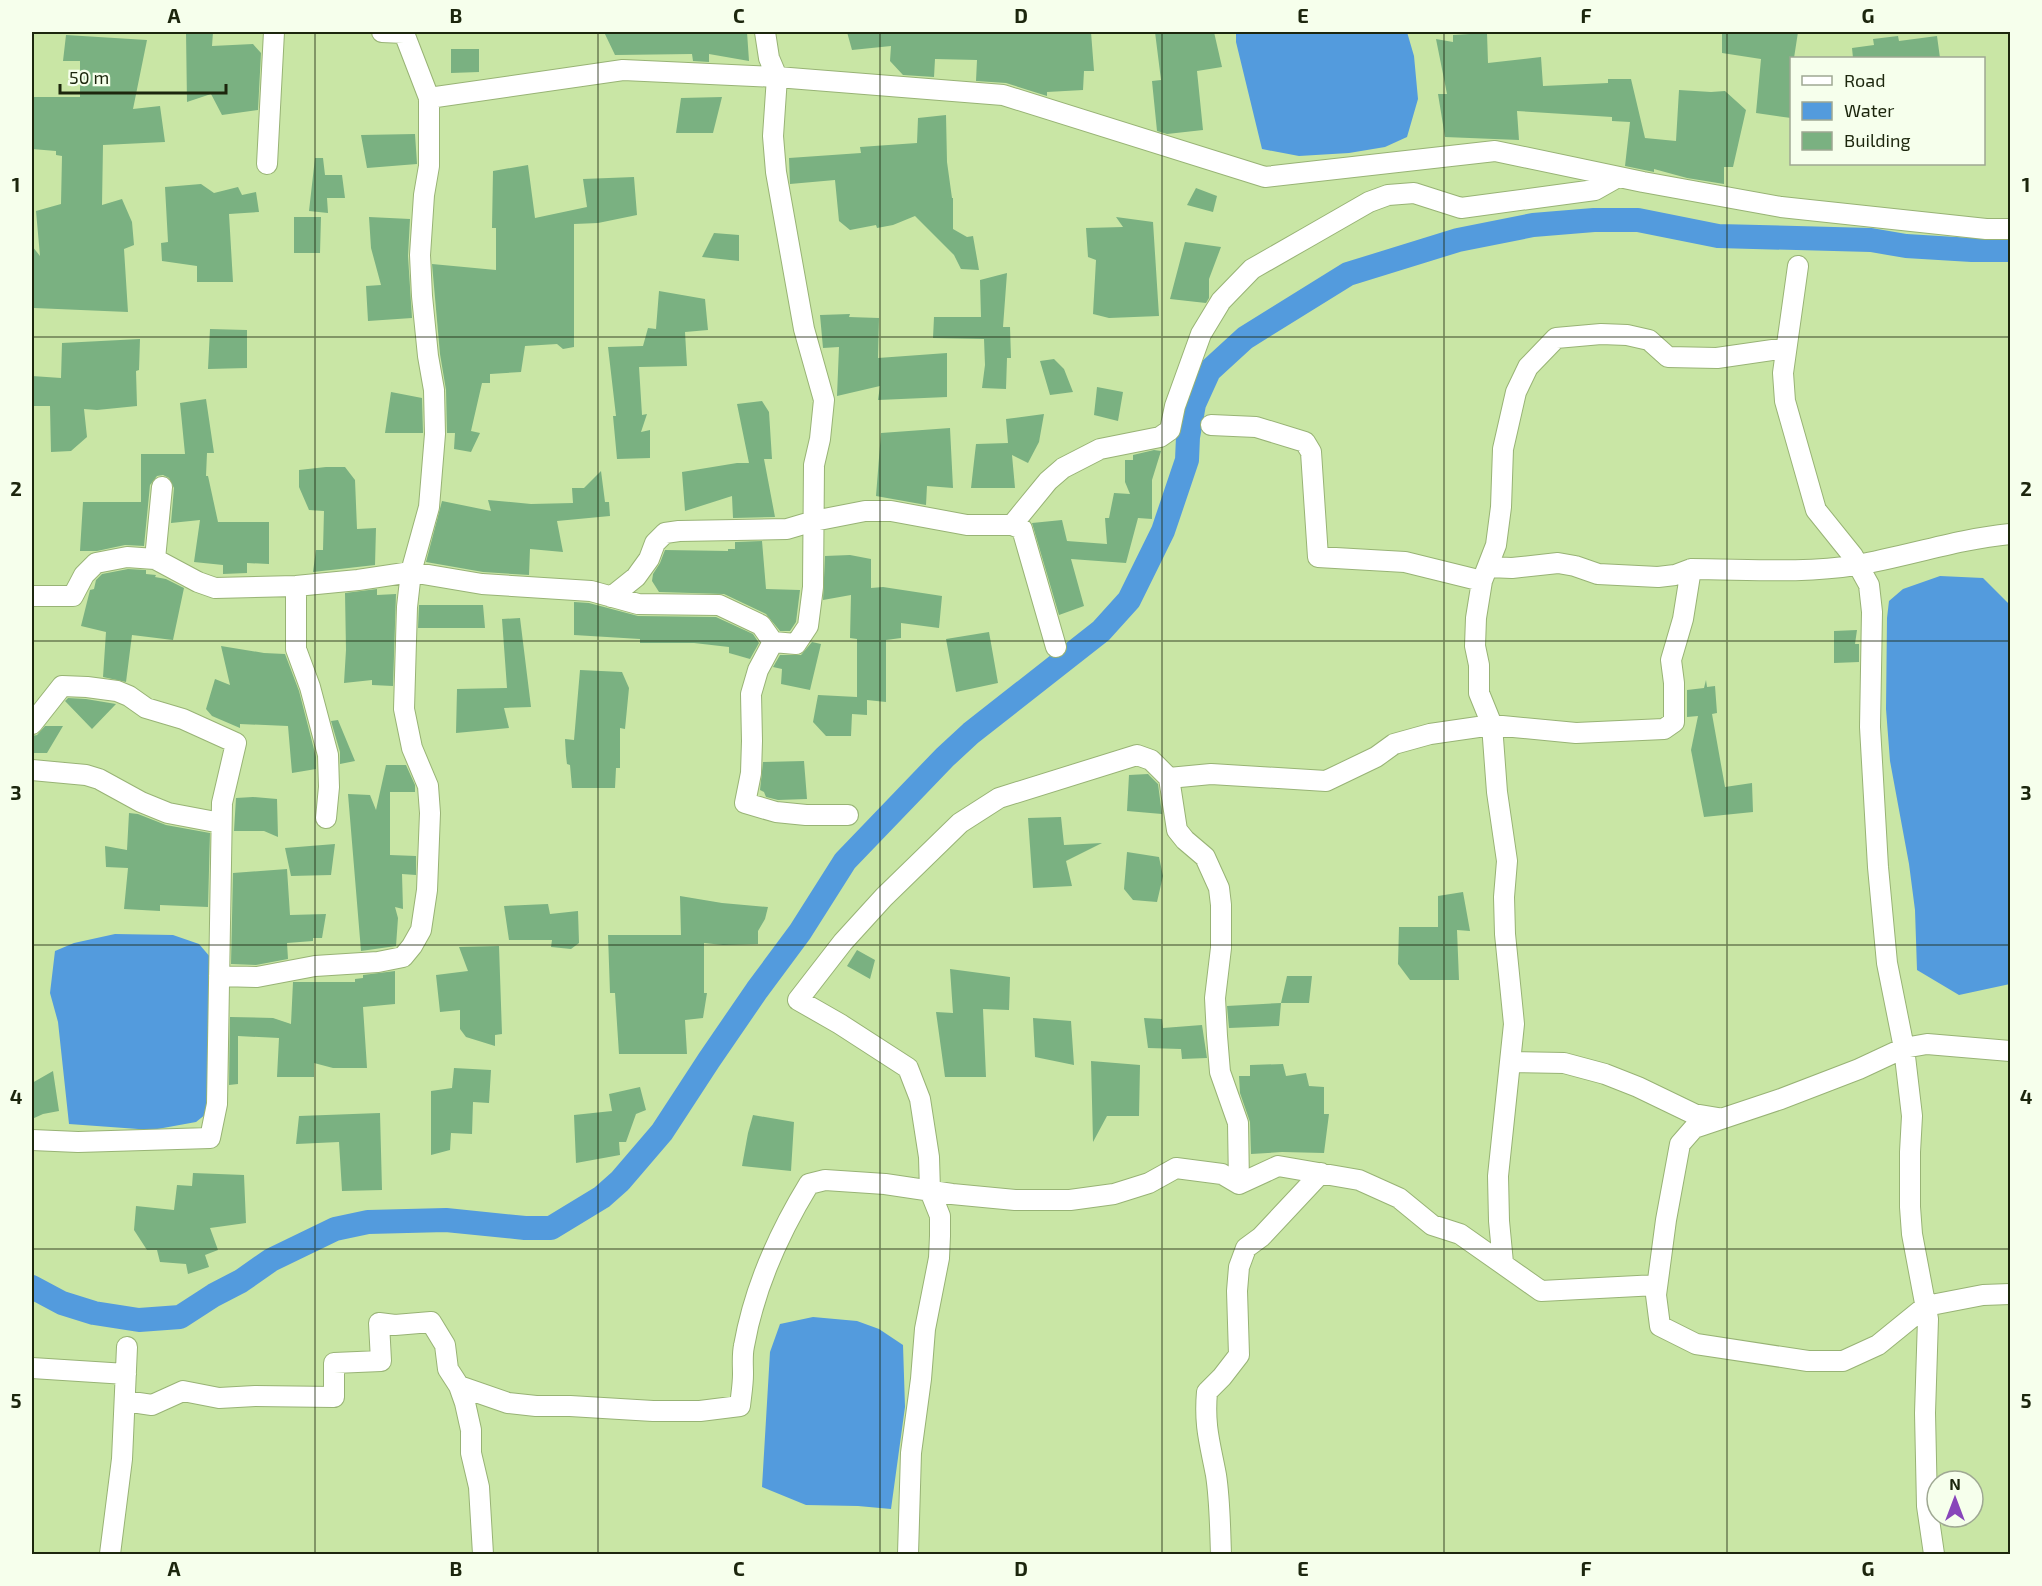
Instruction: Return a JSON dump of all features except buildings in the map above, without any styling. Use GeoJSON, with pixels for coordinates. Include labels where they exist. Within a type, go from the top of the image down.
{"type":"FeatureCollection","features":[{"type":"Feature","properties":{"kind":"street"},"geometry":{"type":"LineString","coordinates":[[267,164],[273,32]]}},
{"type":"Feature","properties":{"kind":"street"},"geometry":{"type":"LineString","coordinates":[[219,976],[257,977],[315,966],[378,962],[403,957],[421,930],[427,890],[430,813],[428,786],[412,748],[404,709],[407,607],[411,572],[429,507],[435,434],[434,390],[428,356],[420,255],[424,195],[429,166],[429,98],[404,32],[382,32]]}},
{"type":"Feature","properties":{"kind":"street"},"geometry":{"type":"LineString","coordinates":[[32,597],[73,596],[84,575],[96,563],[128,557],[155,559],[198,582],[215,588],[296,586],[411,572],[482,584],[591,591],[638,604],[719,605],[761,625],[773,642],[796,645],[808,626],[813,587],[814,465],[820,439],[824,400],[804,329],[776,172],[773,136],[777,77],[769,58],[765,32]]}},
{"type":"Feature","properties":{"kind":"street"},"geometry":{"type":"LineString","coordinates":[[429,98],[623,70],[777,77],[1003,95],[1265,177],[1495,152],[1781,207],[1986,229],[2010,229]]}},
{"type":"Feature","properties":{"kind":"street"},"geometry":{"type":"LineString","coordinates":[[1012,525],[1048,481],[1063,468],[1100,449],[1160,436],[1170,430],[1175,406],[1201,334],[1221,301],[1252,269],[1369,202],[1388,195],[1414,194],[1461,208],[1595,190],[1618,177]]}},
{"type":"Feature","properties":{"kind":"street"},"geometry":{"type":"LineString","coordinates":[[1798,266],[1783,373],[1785,401],[1816,510],[1853,556],[1869,585],[1872,612],[1870,728],[1878,867],[1887,963],[1904,1048],[1912,1116],[1910,1152],[1912,1225],[1928,1318],[1925,1397],[1927,1506],[1934,1554]]}},
{"type":"Feature","properties":{"kind":"street"},"geometry":{"type":"LineString","coordinates":[[1503,1263],[1498,1176],[1514,1024],[1505,934],[1504,897],[1507,861],[1497,792],[1492,725],[1479,693],[1479,665],[1475,646],[1476,618],[1485,574],[1496,545],[1501,507],[1503,449],[1516,392],[1528,367],[1556,338],[1601,334],[1628,335],[1648,340],[1668,357],[1717,358],[1786,348]]}},
{"type":"Feature","properties":{"kind":"street"},"geometry":{"type":"LineString","coordinates":[[1211,425],[1256,427],[1305,442],[1311,452],[1318,557],[1405,562],[1485,574],[1512,568],[1558,563],[1598,574],[1658,577],[1675,575],[1690,568],[1792,570],[1857,564],[1971,539],[2010,534]]}},
{"type":"Feature","properties":{"kind":"street"},"geometry":{"type":"LineString","coordinates":[[155,559],[162,487]]}},
{"type":"Feature","properties":{"kind":"street"},"geometry":{"type":"LineString","coordinates":[[611,597],[636,577],[649,559],[655,543],[664,534],[679,531],[787,530],[814,521],[865,511],[891,511],[967,525],[1012,525],[1022,529],[1056,647]]}},
{"type":"Feature","properties":{"kind":"street"},"geometry":{"type":"LineString","coordinates":[[1169,778],[1211,774],[1326,781],[1376,757],[1394,744],[1430,734],[1492,725],[1576,733],[1664,729],[1674,722],[1674,683],[1671,660],[1683,619],[1690,568]]}},
{"type":"Feature","properties":{"kind":"street"},"geometry":{"type":"LineString","coordinates":[[296,586],[296,649],[310,687],[328,755],[329,787],[326,818]]}},
{"type":"Feature","properties":{"kind":"street"},"geometry":{"type":"LineString","coordinates":[[773,642],[758,670],[751,694],[751,762],[745,803],[776,812],[848,815]]}},
{"type":"Feature","properties":{"kind":"street"},"geometry":{"type":"LineString","coordinates":[[32,724],[62,686],[87,687],[117,691],[146,708],[183,719],[236,743],[222,803],[217,1104],[210,1137],[78,1142],[32,1140]]}},
{"type":"Feature","properties":{"kind":"street"},"geometry":{"type":"LineString","coordinates":[[908,1554],[910,1453],[921,1379],[925,1329],[939,1258],[940,1216],[930,1191],[929,1157],[920,1099],[908,1068],[798,1000],[843,942],[884,897],[960,823],[999,798],[1137,755],[1151,760],[1169,778],[1177,830],[1205,857],[1218,888],[1221,905],[1221,948],[1215,998],[1217,1036],[1220,1072],[1238,1123],[1239,1184]]}},
{"type":"Feature","properties":{"kind":"street"},"geometry":{"type":"LineString","coordinates":[[32,770],[86,775],[99,779],[141,802],[168,813],[221,823]]}},
{"type":"Feature","properties":{"kind":"street"},"geometry":{"type":"LineString","coordinates":[[2010,1051],[1927,1044],[1904,1048],[1859,1069],[1761,1107],[1719,1118],[1694,1128],[1680,1144],[1663,1239],[1656,1295],[1660,1326],[1696,1344],[1808,1361],[1843,1361],[1878,1346],[1926,1306],[1983,1295],[2010,1294]]}},
{"type":"Feature","properties":{"kind":"street"},"geometry":{"type":"LineString","coordinates":[[1510,1062],[1564,1063],[1605,1074],[1694,1114],[1719,1118]]}},
{"type":"Feature","properties":{"kind":"street"},"geometry":{"type":"LineString","coordinates":[[1239,1184],[1278,1166],[1359,1180],[1400,1198],[1432,1225],[1460,1234],[1541,1291],[1657,1285]]}},
{"type":"Feature","properties":{"kind":"street"},"geometry":{"type":"LineString","coordinates":[[459,1386],[508,1403],[536,1406],[700,1412],[740,1406],[743,1348],[752,1312],[774,1249],[809,1184],[825,1180],[885,1184],[1015,1200],[1070,1200],[1114,1194],[1149,1183],[1176,1168],[1222,1174],[1239,1184]]}},
{"type":"Feature","properties":{"kind":"street"},"geometry":{"type":"LineString","coordinates":[[1221,1554],[1216,1476],[1207,1435],[1205,1411],[1207,1392],[1239,1355],[1237,1291],[1239,1267],[1246,1248],[1261,1237],[1321,1173]]}},
{"type":"Feature","properties":{"kind":"street"},"geometry":{"type":"LineString","coordinates":[[125,1401],[152,1405],[183,1391],[219,1398],[334,1397],[334,1363],[381,1361],[379,1323],[395,1325],[431,1322],[445,1346],[448,1369],[459,1386],[465,1403],[471,1430],[471,1453],[479,1487],[483,1554]]}},
{"type":"Feature","properties":{"kind":"street"},"geometry":{"type":"LineString","coordinates":[[110,1554],[122,1459],[127,1347]]}},
{"type":"Feature","properties":{"kind":"street"},"geometry":{"type":"LineString","coordinates":[[32,1368],[126,1374]]}},
{"type":"Feature","properties":{"kind":"water"},"geometry":{"type":"Polygon","coordinates":[[[1236,32],[1407,32],[1414,56],[1418,99],[1407,137],[1385,147],[1349,153],[1299,156],[1262,149],[1236,42],[1236,32]]]}},
{"type":"Feature","properties":{"kind":"water"},"geometry":{"type":"Polygon","coordinates":[[[1940,576],[1983,578],[2010,605],[2010,984],[1959,995],[1917,970],[1915,910],[1890,761],[1886,709],[1889,601],[1903,589],[1940,576]]]}},
{"type":"Feature","properties":{"kind":"water"},"geometry":{"type":"Polygon","coordinates":[[[115,934],[173,935],[199,944],[211,958],[211,1110],[196,1122],[152,1130],[69,1124],[58,1022],[50,993],[55,951],[74,943],[115,934]]]}},
{"type":"Feature","properties":{"kind":"water"},"geometry":{"type":"Polygon","coordinates":[[[813,1317],[857,1321],[879,1329],[903,1345],[905,1407],[891,1509],[806,1505],[762,1487],[770,1352],[780,1324],[813,1317]]]}},
{"type":"Feature","properties":{"kind":"waterway"},"geometry":{"type":"LineString","coordinates":[[32,1287],[62,1303],[94,1313],[139,1320],[180,1317],[241,1281],[271,1260],[335,1229],[368,1222],[446,1220],[525,1228],[551,1228],[602,1197],[620,1181],[662,1132],[757,990],[800,932],[845,861],[971,733],[1101,631],[1129,600],[1163,531],[1187,460],[1188,437],[1194,404],[1209,371],[1245,338],[1348,274],[1458,240],[1533,225],[1594,220],[1638,220],[1718,236],[1871,240],[1906,246],[2010,250]]}}]}
